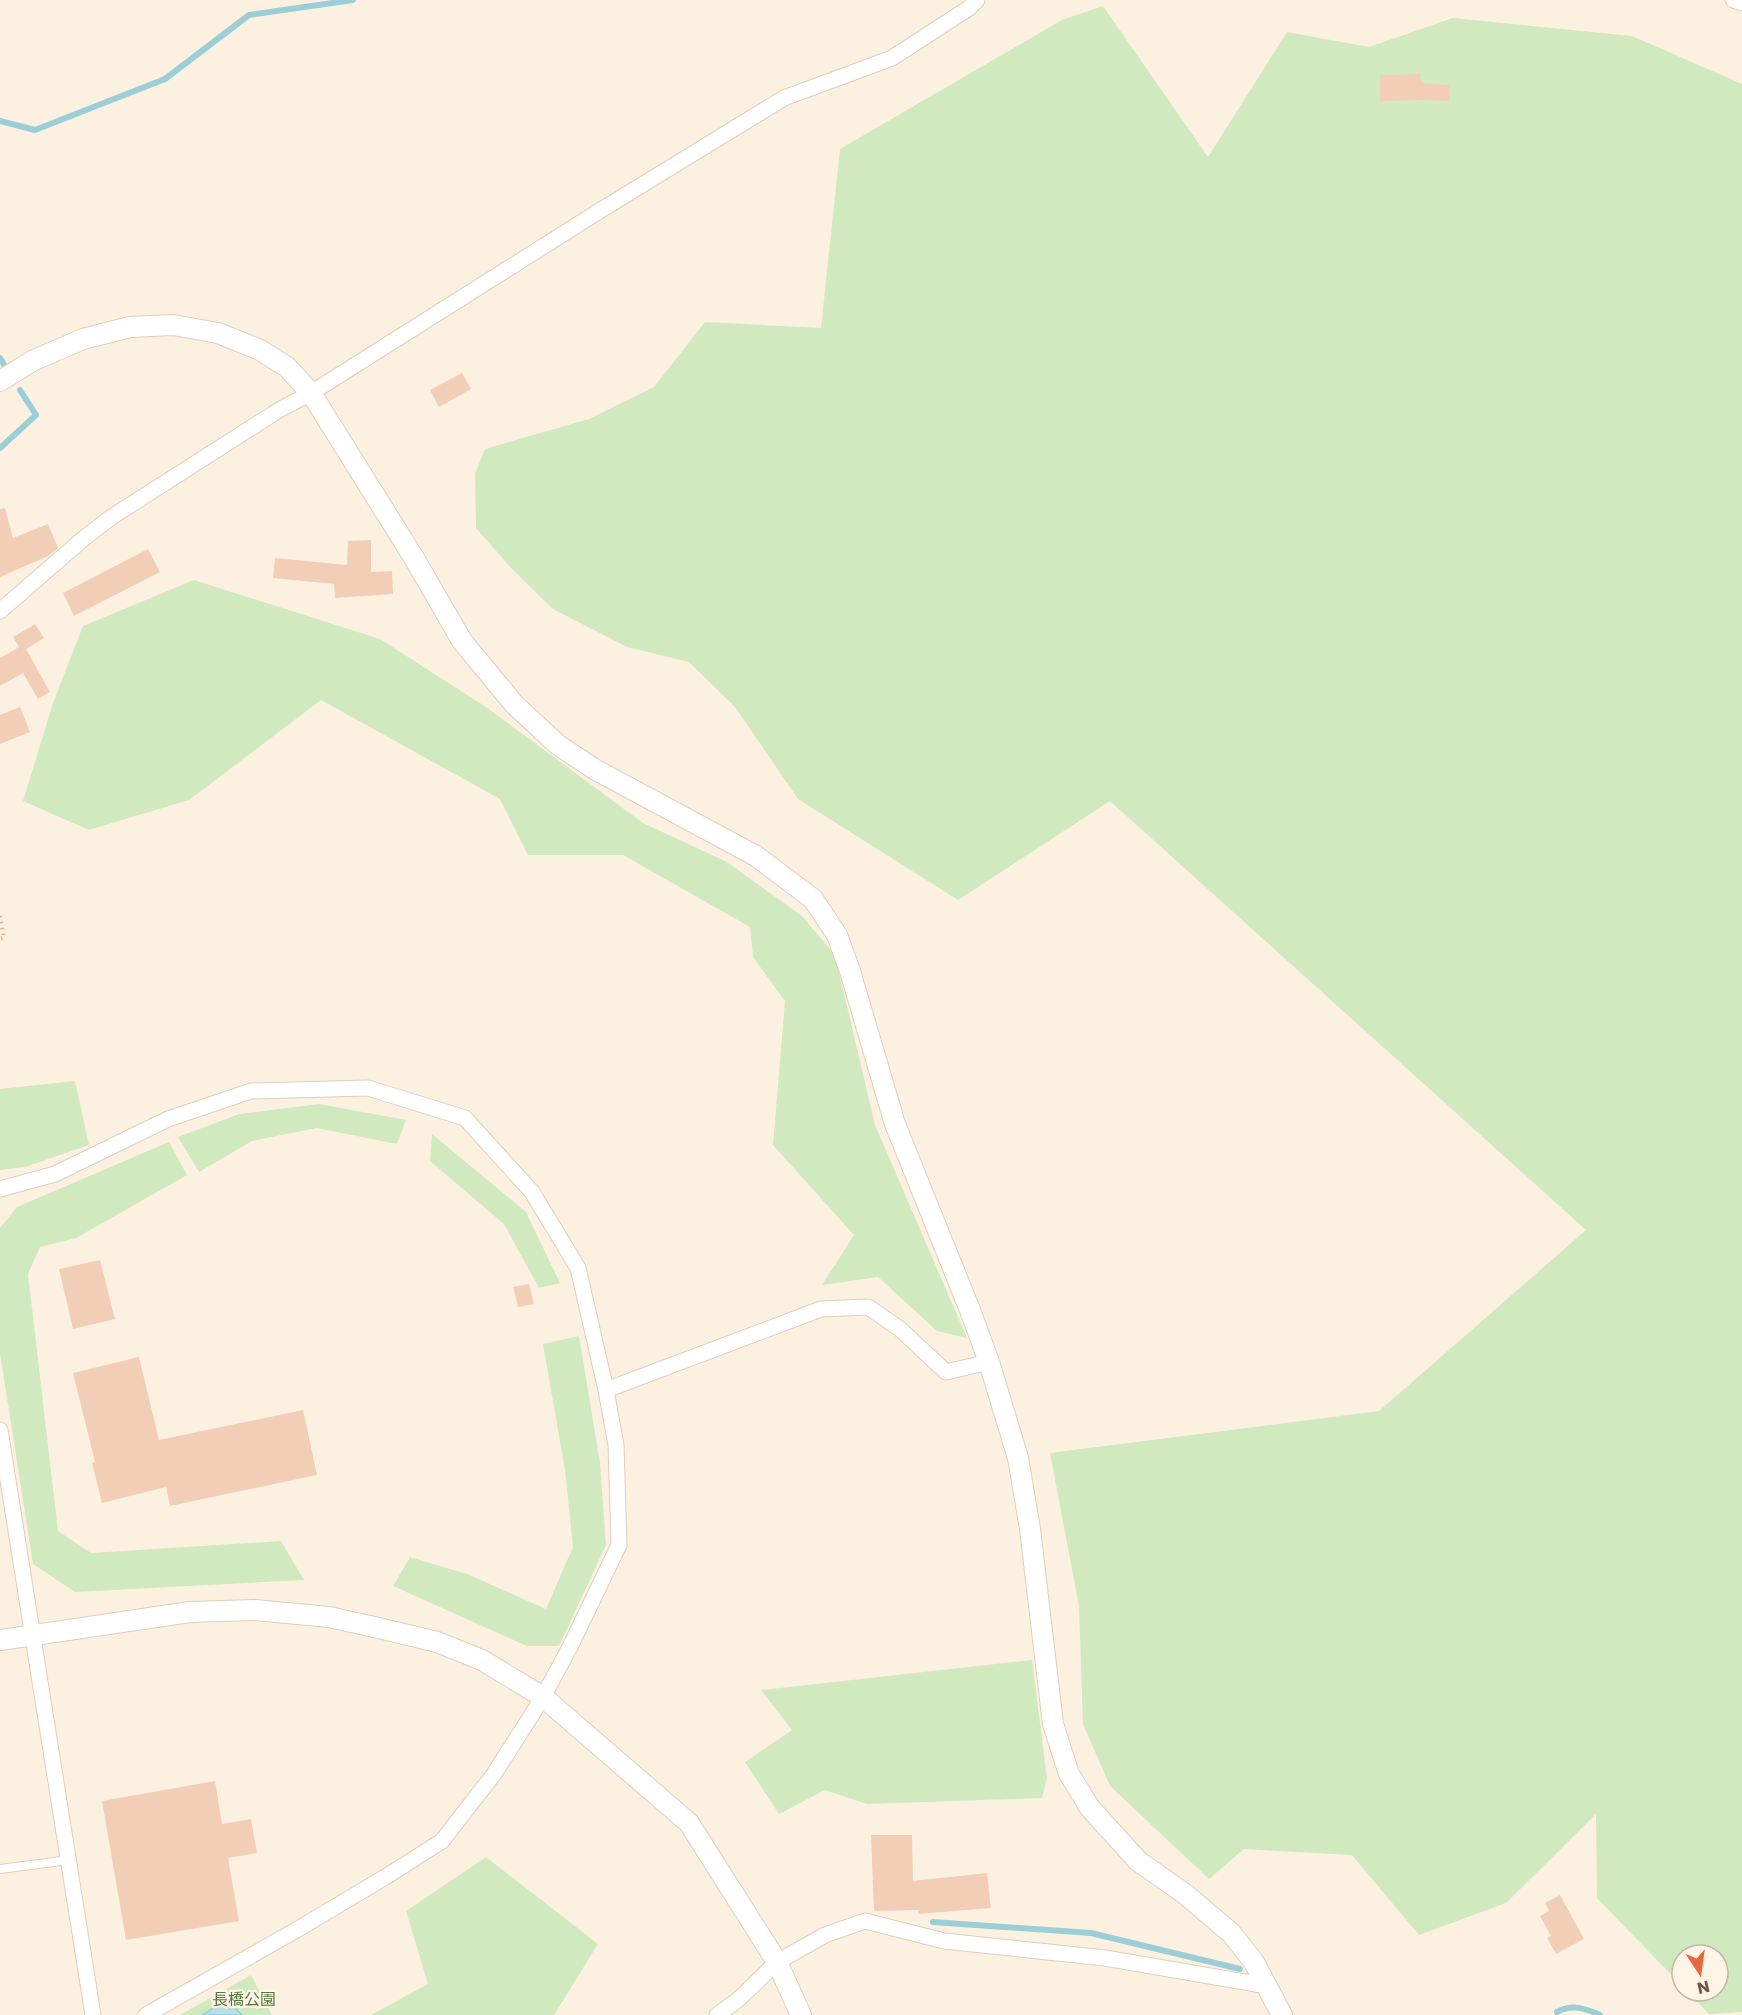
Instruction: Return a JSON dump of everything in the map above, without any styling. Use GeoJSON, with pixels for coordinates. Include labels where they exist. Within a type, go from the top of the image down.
{"type":"FeatureCollection","features":[{"type":"Feature","properties":{"kind":"street"},"geometry":{"type":"LineString","coordinates":[[0,611],[110,518],[279,410],[311,393],[600,210],[784,98],[892,58],[969,8],[977,0]]}},
{"type":"Feature","properties":{"kind":"street"},"geometry":{"type":"LineString","coordinates":[[1733,0],[1742,3]]}},
{"type":"Feature","properties":{"kind":"street"},"geometry":{"type":"LineString","coordinates":[[0,381],[34,360],[83,339],[130,327],[173,325],[218,333],[260,350],[287,367],[311,393],[414,558],[462,641],[514,704],[558,745],[596,770],[756,856],[813,899],[837,935],[896,1124],[989,1362],[1018,1458],[1030,1529],[1053,1724],[1069,1774],[1090,1809],[1138,1861],[1185,1894],[1231,1933],[1254,1962],[1282,2015]]}},
{"type":"Feature","properties":{"kind":"street"},"geometry":{"type":"LineString","coordinates":[[0,1188],[55,1174],[168,1119],[251,1091],[368,1088],[465,1118],[532,1192],[578,1268],[616,1445],[619,1545],[543,1697],[494,1774],[442,1841],[298,1929],[146,2015]]}},
{"type":"Feature","properties":{"kind":"street"},"geometry":{"type":"LineString","coordinates":[[606,1390],[821,1310],[868,1307],[900,1329],[946,1372],[989,1362]]}},
{"type":"Feature","properties":{"kind":"street"},"geometry":{"type":"LineString","coordinates":[[0,1430],[93,2015]]}},
{"type":"Feature","properties":{"kind":"street"},"geometry":{"type":"LineString","coordinates":[[0,1640],[190,1612],[255,1610],[329,1617],[437,1642],[483,1660],[543,1697],[689,1823],[777,1962],[801,2015]]}},
{"type":"Feature","properties":{"kind":"street"},"geometry":{"type":"LineString","coordinates":[[717,2015],[739,1999],[777,1962],[825,1935],[865,1921],[944,1941],[1106,1958],[1268,1986]]}},
{"type":"Feature","properties":{"kind":"lane"},"geometry":{"type":"LineString","coordinates":[[0,1869],[69,1860]]}},
{"type":"Feature","properties":{"kind":"path"},"geometry":{"type":"LineString","coordinates":[[0,916],[4,938],[0,939]]}},
{"type":"Feature","properties":{"kind":"green space"},"geometry":{"type":"Polygon","coordinates":[[[1103,6],[1208,157],[1287,32],[1369,47],[1453,18],[1632,36],[1742,84],[1742,2012],[1709,2014],[1698,2003],[1730,2003],[1730,1943],[1670,1943],[1670,1974],[1597,1898],[1596,1814],[1506,1903],[1419,1935],[1352,1855],[1244,1849],[1209,1879],[1110,1786],[1083,1724],[1079,1606],[1050,1453],[1379,1411],[1586,1230],[1110,801],[958,900],[798,799],[735,707],[689,662],[627,647],[553,609],[511,568],[476,528],[475,474],[485,449],[589,419],[654,387],[705,322],[821,328],[840,149],[1062,20],[1103,6]]]}},
{"type":"Feature","properties":{"kind":"green space"},"geometry":{"type":"Polygon","coordinates":[[[194,580],[380,639],[486,707],[643,823],[727,862],[802,916],[835,955],[875,1125],[967,1338],[937,1331],[878,1277],[822,1285],[854,1235],[773,1145],[785,1001],[753,957],[750,927],[623,855],[528,855],[500,799],[321,700],[189,800],[89,830],[23,801],[53,703],[83,626],[194,580]]]}},
{"type":"Feature","properties":{"kind":"green space"},"geometry":{"type":"Polygon","coordinates":[[[75,1081],[89,1145],[25,1167],[0,1170],[0,1089],[75,1081]]]}},
{"type":"Feature","properties":{"kind":"green space"},"geometry":{"type":"Polygon","coordinates":[[[319,1104],[406,1120],[397,1144],[317,1128],[252,1141],[199,1172],[178,1137],[239,1114],[319,1104]]]}},
{"type":"Feature","properties":{"kind":"green space"},"geometry":{"type":"Polygon","coordinates":[[[432,1134],[526,1212],[560,1283],[539,1288],[504,1224],[430,1161],[432,1134]]]}},
{"type":"Feature","properties":{"kind":"green space"},"geometry":{"type":"Polygon","coordinates":[[[169,1142],[187,1175],[76,1238],[40,1247],[28,1274],[58,1531],[91,1553],[281,1541],[304,1580],[75,1592],[33,1564],[0,1353],[0,1228],[17,1207],[169,1142]]]}},
{"type":"Feature","properties":{"kind":"green space"},"geometry":{"type":"Polygon","coordinates":[[[579,1336],[600,1463],[606,1545],[559,1646],[527,1646],[393,1586],[410,1557],[467,1574],[546,1609],[573,1547],[565,1470],[543,1344],[579,1336]]]}},
{"type":"Feature","properties":{"kind":"green space"},"geometry":{"type":"Polygon","coordinates":[[[1032,1660],[1047,1778],[1042,1798],[867,1804],[825,1790],[779,1814],[745,1762],[792,1730],[761,1690],[1032,1660]]]}},
{"type":"Feature","properties":{"kind":"green space"},"geometry":{"type":"Polygon","coordinates":[[[486,1857],[598,1944],[554,2015],[371,2015],[428,1984],[406,1911],[486,1857]]]}},
{"type":"Feature","properties":{"kind":"green space","name":"長橋公園"},"geometry":{"type":"Polygon","coordinates":[[[251,1975],[272,2015],[180,2015],[251,1975]]]}},
{"type":"Feature","properties":{"kind":"water"},"geometry":{"type":"Polygon","coordinates":[[[227,2000],[242,2015],[202,2015],[227,2000]]]}},
{"type":"Feature","properties":{"kind":"building"},"geometry":{"type":"Polygon","coordinates":[[[1420,74],[1421,83],[1450,85],[1449,101],[1380,101],[1380,75],[1420,74]]]}},
{"type":"Feature","properties":{"kind":"building"},"geometry":{"type":"Polygon","coordinates":[[[462,373],[471,389],[439,407],[430,390],[462,373]]]}},
{"type":"Feature","properties":{"kind":"building"},"geometry":{"type":"Polygon","coordinates":[[[5,508],[13,538],[48,524],[58,548],[48,556],[0,577],[0,509],[5,508]]]}},
{"type":"Feature","properties":{"kind":"building"},"geometry":{"type":"Polygon","coordinates":[[[371,540],[371,572],[392,571],[393,594],[335,598],[334,584],[273,578],[275,558],[347,565],[348,541],[371,540]]]}},
{"type":"Feature","properties":{"kind":"building"},"geometry":{"type":"Polygon","coordinates":[[[148,549],[160,572],[74,616],[63,593],[148,549]]]}},
{"type":"Feature","properties":{"kind":"building"},"geometry":{"type":"Polygon","coordinates":[[[35,624],[44,638],[26,649],[50,692],[38,699],[23,673],[0,686],[0,658],[19,647],[13,637],[35,624]]]}},
{"type":"Feature","properties":{"kind":"building"},"geometry":{"type":"Polygon","coordinates":[[[20,707],[30,732],[0,744],[0,715],[20,707]]]}},
{"type":"Feature","properties":{"kind":"building"},"geometry":{"type":"Polygon","coordinates":[[[100,1260],[115,1319],[73,1329],[59,1269],[100,1260]]]}},
{"type":"Feature","properties":{"kind":"building"},"geometry":{"type":"Polygon","coordinates":[[[529,1284],[534,1304],[518,1307],[513,1287],[529,1284]]]}},
{"type":"Feature","properties":{"kind":"building"},"geometry":{"type":"Polygon","coordinates":[[[139,1357],[159,1440],[303,1410],[317,1475],[170,1506],[166,1487],[102,1503],[92,1463],[95,1462],[73,1373],[139,1357]]]}},
{"type":"Feature","properties":{"kind":"building"},"geometry":{"type":"Polygon","coordinates":[[[215,1781],[222,1824],[251,1819],[257,1853],[228,1858],[239,1921],[126,1940],[102,1801],[215,1781]]]}},
{"type":"Feature","properties":{"kind":"building"},"geometry":{"type":"Polygon","coordinates":[[[871,1835],[912,1835],[913,1881],[987,1873],[991,1908],[918,1914],[918,1910],[874,1911],[871,1835]]]}},
{"type":"Feature","properties":{"kind":"building"},"geometry":{"type":"Polygon","coordinates":[[[1560,1895],[1584,1939],[1556,1954],[1547,1938],[1551,1936],[1540,1916],[1549,1911],[1545,1903],[1560,1895]]]}},
{"type":"Feature","properties":{"kind":"waterway"},"geometry":{"type":"LineString","coordinates":[[0,121],[35,130],[165,79],[249,15],[353,0]]}},
{"type":"Feature","properties":{"kind":"waterway"},"geometry":{"type":"LineString","coordinates":[[0,358],[5,366]]}},
{"type":"Feature","properties":{"kind":"waterway"},"geometry":{"type":"LineString","coordinates":[[0,448],[36,415],[20,390]]}},
{"type":"Feature","properties":{"kind":"waterway"},"geometry":{"type":"LineString","coordinates":[[933,1922],[1091,1933],[1240,1969]]}},
{"type":"Feature","properties":{"kind":"waterway"},"geometry":{"type":"LineString","coordinates":[[1557,2012],[1568,2008],[1578,2008],[1600,2015]]}}]}
